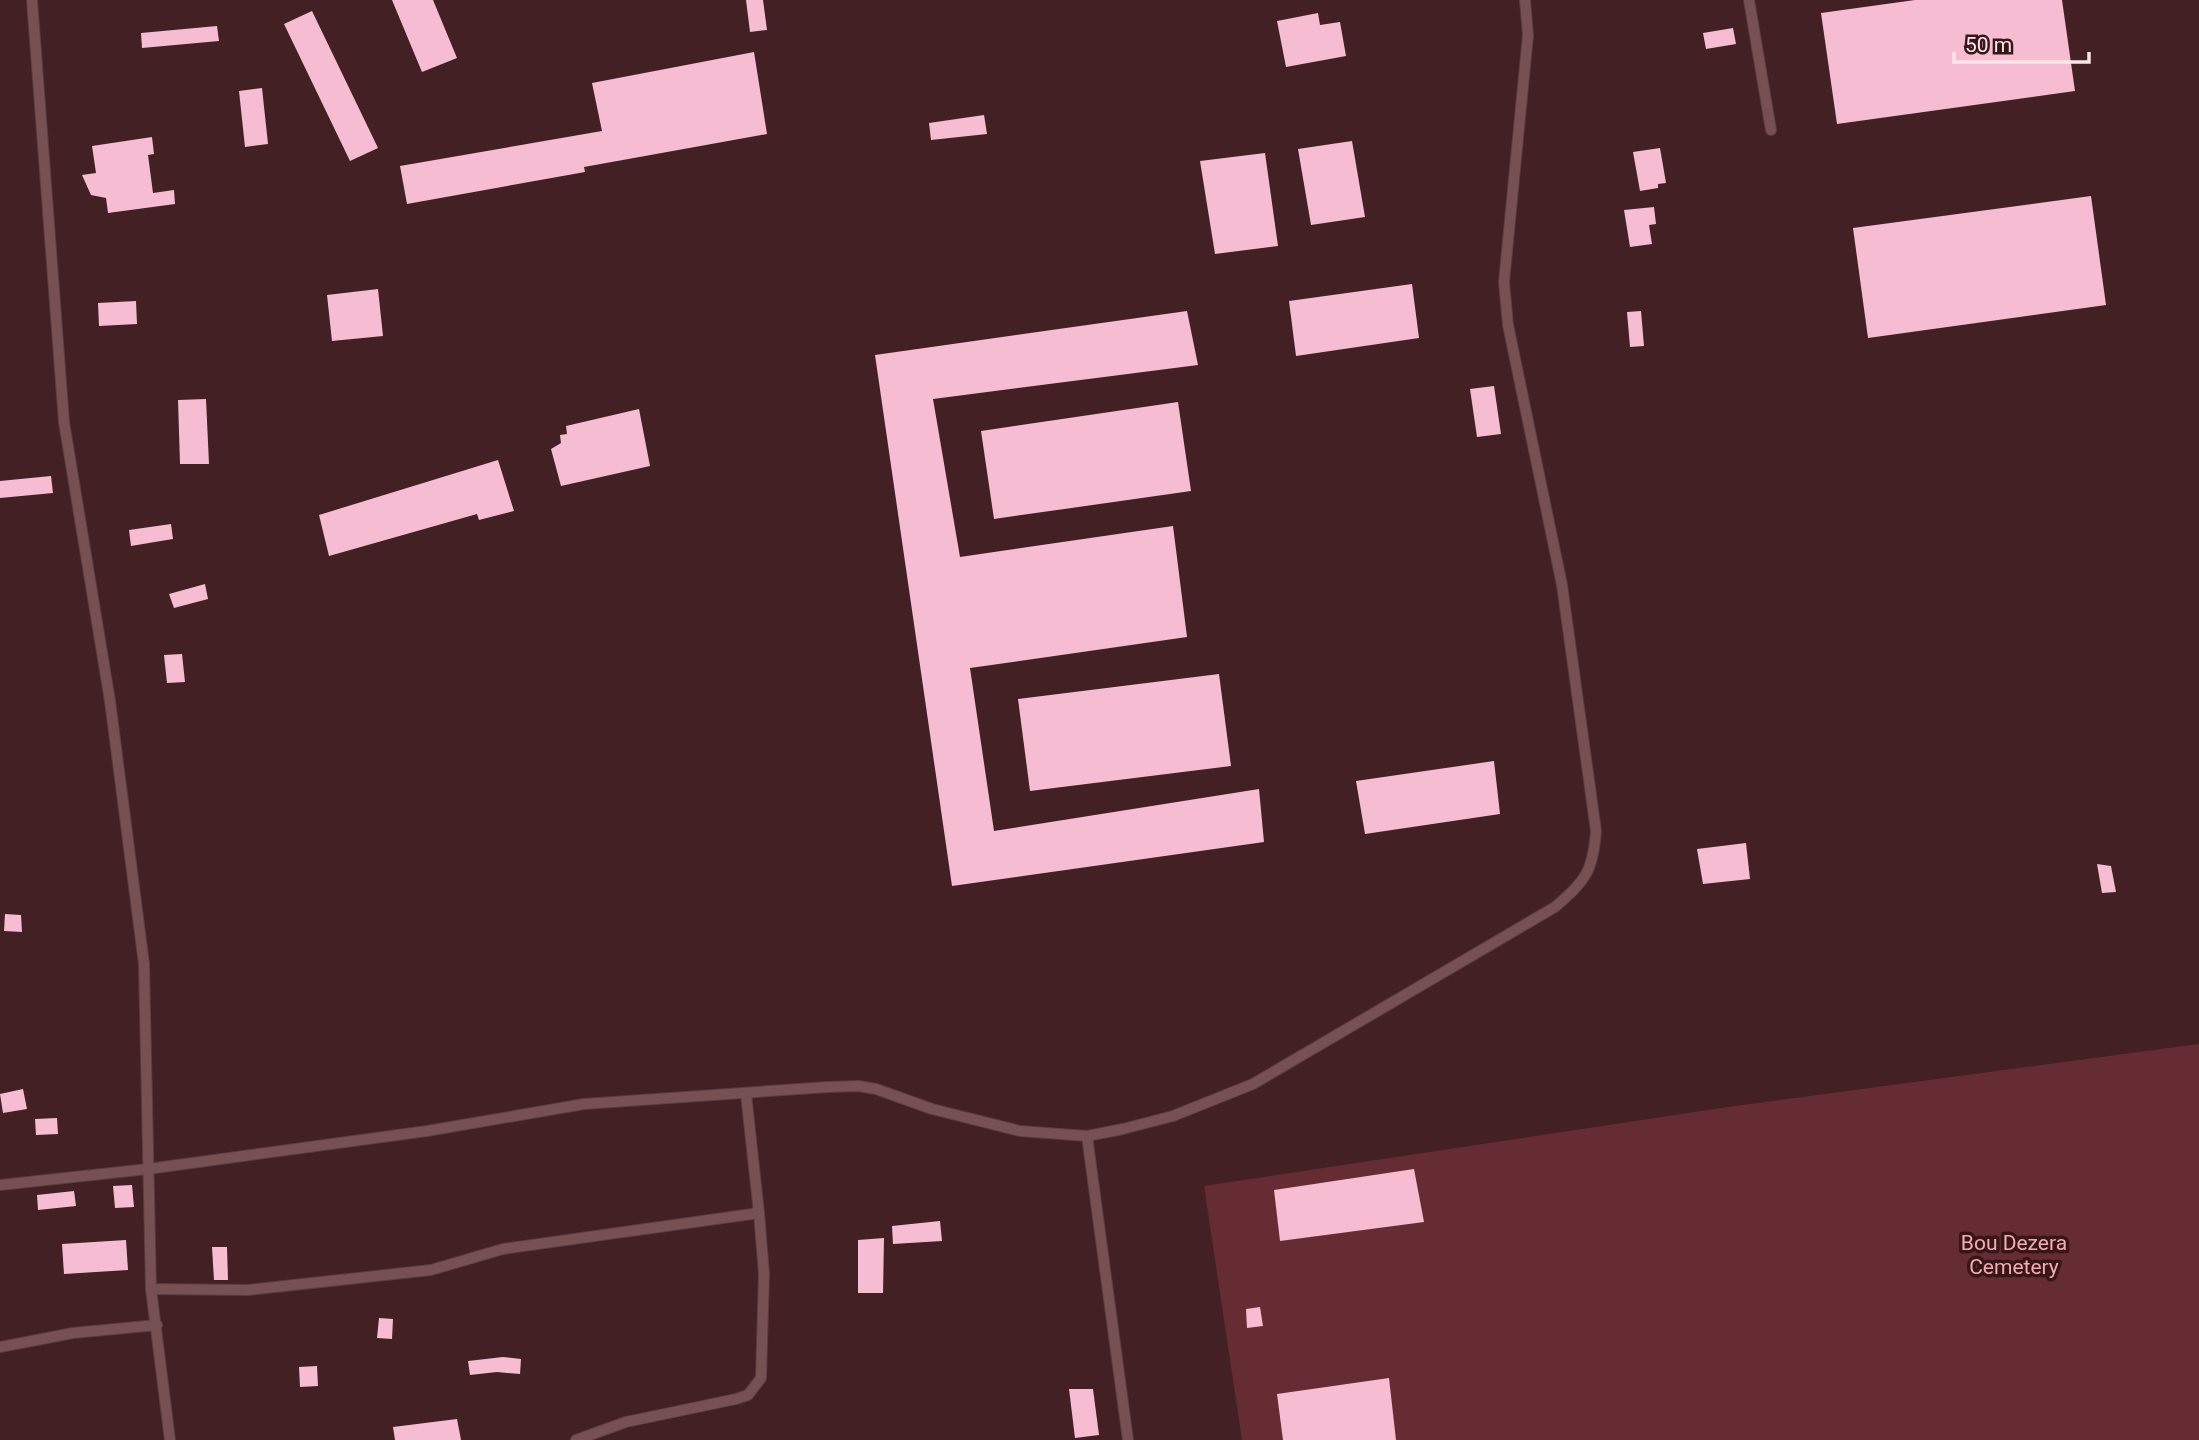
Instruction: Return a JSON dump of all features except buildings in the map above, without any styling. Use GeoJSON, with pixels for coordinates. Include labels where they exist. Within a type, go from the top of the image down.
{"type":"FeatureCollection","features":[{"type":"Feature","properties":{"kind":"lane"},"geometry":{"type":"LineString","coordinates":[[32,0],[64,422],[110,701],[144,964],[151,1289],[170,1440]]}},
{"type":"Feature","properties":{"kind":"lane"},"geometry":{"type":"LineString","coordinates":[[0,1185],[148,1169],[427,1130],[583,1104],[858,1086],[988,1124],[1046,1134],[1087,1136],[1173,1116],[1253,1084],[1555,907],[1579,886],[1594,860],[1596,831],[1562,585],[1508,325],[1504,282],[1528,35],[1525,0]]}},
{"type":"Feature","properties":{"kind":"lane"},"geometry":{"type":"LineString","coordinates":[[1749,0],[1771,130]]}},
{"type":"Feature","properties":{"kind":"lane"},"geometry":{"type":"LineString","coordinates":[[576,1440],[626,1422],[736,1399],[756,1388],[761,1378],[764,1274],[746,1094]]}},
{"type":"Feature","properties":{"kind":"lane"},"geometry":{"type":"LineString","coordinates":[[1087,1136],[1128,1440]]}},
{"type":"Feature","properties":{"kind":"lane"},"geometry":{"type":"LineString","coordinates":[[151,1289],[248,1290],[431,1270],[503,1249],[759,1213]]}},
{"type":"Feature","properties":{"kind":"lane"},"geometry":{"type":"LineString","coordinates":[[0,1347],[73,1333],[157,1325]]}},
{"type":"Feature","properties":{"kind":"green space","name":"Bou Dezera Cemetery"},"geometry":{"type":"Polygon","coordinates":[[[2199,1044],[2199,1440],[1242,1440],[1204,1186],[1735,1106],[2199,1044]]]}}]}
